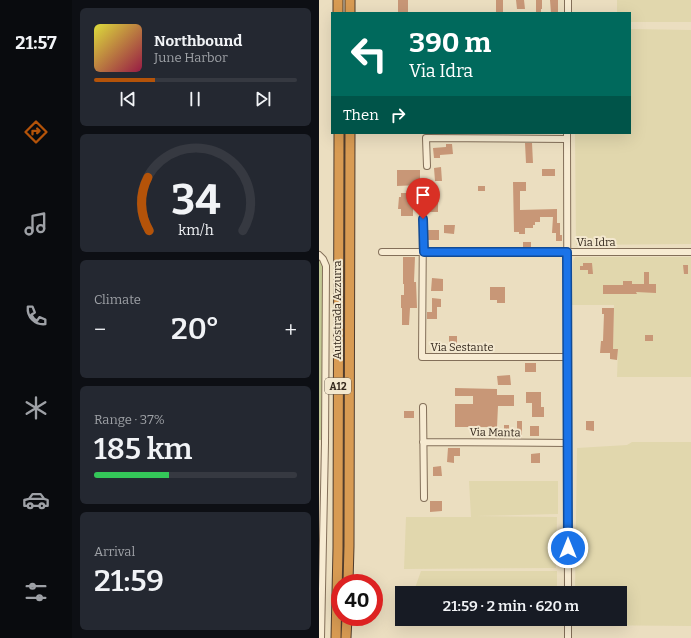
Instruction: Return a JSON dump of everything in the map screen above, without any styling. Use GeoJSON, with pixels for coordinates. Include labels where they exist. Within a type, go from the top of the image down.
{"type":"FeatureCollection","features":[{"type":"Feature","properties":{"kind":"highway"},"geometry":{"type":"LineString","coordinates":[[338,0],[338,12]]}},
{"type":"Feature","properties":{"kind":"highway"},"geometry":{"type":"LineString","coordinates":[[349,0],[349,12]]}},
{"type":"Feature","properties":{"kind":"highway","name":"Autostrada Azzurra"},"geometry":{"type":"LineString","coordinates":[[336,638],[338,548],[339,134]]}},
{"type":"Feature","properties":{"kind":"highway","name":"Autostrada Azzurra"},"geometry":{"type":"LineString","coordinates":[[348,574],[350,134]]}},
{"type":"Feature","properties":{"kind":"highway"},"geometry":{"type":"LineString","coordinates":[[346,638],[347,626]]}},
{"type":"Feature","properties":{"kind":"street"},"geometry":{"type":"LineString","coordinates":[[568,0],[568,12]]}},
{"type":"Feature","properties":{"kind":"street"},"geometry":{"type":"LineString","coordinates":[[427,166],[426,138],[567,136],[568,586]]}},
{"type":"Feature","properties":{"kind":"street","name":"Via Sestante"},"geometry":{"type":"LineString","coordinates":[[423,219],[424,252],[422,357],[567,357]]}},
{"type":"Feature","properties":{"kind":"street","name":"Via Idra"},"geometry":{"type":"LineString","coordinates":[[382,252],[691,252]]}},
{"type":"Feature","properties":{"kind":"street"},"geometry":{"type":"LineString","coordinates":[[319,255],[323,259],[326,266],[322,443],[321,638]]}},
{"type":"Feature","properties":{"kind":"street"},"geometry":{"type":"LineString","coordinates":[[423,407],[423,498]]}},
{"type":"Feature","properties":{"kind":"street","name":"Via Manta"},"geometry":{"type":"LineString","coordinates":[[423,442],[568,443]]}},
{"type":"Feature","properties":{"kind":"street"},"geometry":{"type":"LineString","coordinates":[[568,626],[568,638]]}},
{"type":"Feature","properties":{"kind":"shaded area"},"geometry":{"type":"Polygon","coordinates":[[[617,0],[691,0],[691,22],[631,22],[631,12],[617,12],[617,0]]]}},
{"type":"Feature","properties":{"kind":"shaded area"},"geometry":{"type":"Polygon","coordinates":[[[631,29],[691,30],[691,244],[576,245],[575,134],[631,134],[631,29]]]}},
{"type":"Feature","properties":{"kind":"shaded area"},"geometry":{"type":"Polygon","coordinates":[[[575,257],[691,257],[691,377],[617,377],[618,349],[613,349],[614,305],[572,305],[573,261],[575,257]]]}},
{"type":"Feature","properties":{"kind":"shaded area"},"geometry":{"type":"Polygon","coordinates":[[[632,442],[691,442],[691,626],[627,625],[627,586],[575,586],[577,448],[627,445],[632,442]]]}},
{"type":"Feature","properties":{"kind":"shaded area"},"geometry":{"type":"Polygon","coordinates":[[[469,481],[558,481],[558,514],[475,516],[557,517],[556,568],[404,569],[406,517],[471,517],[469,481]]]}},
{"type":"Feature","properties":{"kind":"shaded area"},"geometry":{"type":"Polygon","coordinates":[[[421,571],[557,571],[557,586],[416,586],[421,571]]]}},
{"type":"Feature","properties":{"kind":"green space"},"geometry":{"type":"Polygon","coordinates":[[[319,259],[324,266],[322,440],[319,440],[319,259]]]}},
{"type":"Feature","properties":{"kind":"building"},"geometry":{"type":"Polygon","coordinates":[[[398,0],[408,0],[408,12],[398,12],[398,0]]]}},
{"type":"Feature","properties":{"kind":"building"},"geometry":{"type":"Polygon","coordinates":[[[496,0],[503,0],[503,12],[496,12],[496,0]]]}},
{"type":"Feature","properties":{"kind":"building"},"geometry":{"type":"Polygon","coordinates":[[[516,0],[524,0],[525,9],[517,9],[516,0]]]}},
{"type":"Feature","properties":{"kind":"building"},"geometry":{"type":"Polygon","coordinates":[[[536,0],[542,0],[541,12],[536,12],[536,0]]]}},
{"type":"Feature","properties":{"kind":"building"},"geometry":{"type":"Polygon","coordinates":[[[550,0],[558,0],[558,12],[551,12],[550,0]]]}},
{"type":"Feature","properties":{"kind":"building"},"geometry":{"type":"Polygon","coordinates":[[[525,143],[532,143],[533,163],[526,163],[525,143]]]}},
{"type":"Feature","properties":{"kind":"building"},"geometry":{"type":"Polygon","coordinates":[[[446,144],[452,144],[453,154],[440,155],[440,158],[434,158],[433,148],[446,147],[446,144]]]}},
{"type":"Feature","properties":{"kind":"building"},"geometry":{"type":"Polygon","coordinates":[[[441,167],[442,181],[435,181],[434,168],[441,167]]]}},
{"type":"Feature","properties":{"kind":"building"},"geometry":{"type":"Polygon","coordinates":[[[542,169],[555,169],[555,176],[542,176],[542,169]]]}},
{"type":"Feature","properties":{"kind":"building"},"geometry":{"type":"Polygon","coordinates":[[[397,170],[420,170],[420,185],[397,186],[397,170]]]}},
{"type":"Feature","properties":{"kind":"building"},"geometry":{"type":"Polygon","coordinates":[[[513,182],[526,182],[526,191],[520,191],[520,210],[557,209],[557,223],[560,223],[560,235],[562,235],[562,241],[556,241],[556,233],[552,233],[553,217],[540,217],[540,222],[535,222],[533,228],[525,228],[525,234],[514,232],[513,182]]]}},
{"type":"Feature","properties":{"kind":"building"},"geometry":{"type":"Polygon","coordinates":[[[478,186],[485,186],[485,191],[478,191],[478,186]]]}},
{"type":"Feature","properties":{"kind":"building"},"geometry":{"type":"Polygon","coordinates":[[[401,193],[413,193],[413,216],[401,216],[401,209],[398,209],[399,197],[401,197],[401,193]]]}},
{"type":"Feature","properties":{"kind":"building"},"geometry":{"type":"Polygon","coordinates":[[[428,203],[438,203],[438,212],[428,212],[428,203]]]}},
{"type":"Feature","properties":{"kind":"building"},"geometry":{"type":"Polygon","coordinates":[[[444,225],[455,225],[454,234],[444,233],[444,225]]]}},
{"type":"Feature","properties":{"kind":"building"},"geometry":{"type":"Polygon","coordinates":[[[428,230],[439,230],[439,240],[428,240],[428,230]]]}},
{"type":"Feature","properties":{"kind":"building"},"geometry":{"type":"Polygon","coordinates":[[[523,242],[531,242],[531,247],[523,247],[523,242]]]}},
{"type":"Feature","properties":{"kind":"building"},"geometry":{"type":"Polygon","coordinates":[[[403,257],[415,257],[414,282],[416,282],[417,308],[410,308],[409,325],[402,325],[401,295],[404,295],[403,257]]]}},
{"type":"Feature","properties":{"kind":"building"},"geometry":{"type":"Polygon","coordinates":[[[583,263],[592,263],[593,274],[588,274],[588,270],[580,270],[580,266],[583,266],[583,263]]]}},
{"type":"Feature","properties":{"kind":"building"},"geometry":{"type":"Polygon","coordinates":[[[683,265],[688,265],[688,274],[684,274],[683,265]]]}},
{"type":"Feature","properties":{"kind":"building"},"geometry":{"type":"Polygon","coordinates":[[[644,272],[649,272],[649,284],[656,284],[656,293],[636,292],[637,294],[603,294],[603,285],[623,285],[623,281],[632,281],[632,284],[644,284],[644,272]]]}},
{"type":"Feature","properties":{"kind":"building"},"geometry":{"type":"Polygon","coordinates":[[[432,278],[443,279],[443,291],[431,291],[432,278]]]}},
{"type":"Feature","properties":{"kind":"building"},"geometry":{"type":"Polygon","coordinates":[[[490,287],[505,287],[505,303],[497,303],[497,300],[490,300],[490,287]]]}},
{"type":"Feature","properties":{"kind":"building"},"geometry":{"type":"Polygon","coordinates":[[[432,298],[441,299],[441,307],[437,307],[437,319],[427,319],[427,312],[432,312],[432,298]]]}},
{"type":"Feature","properties":{"kind":"building"},"geometry":{"type":"Polygon","coordinates":[[[602,308],[614,308],[613,349],[618,349],[617,360],[610,359],[610,353],[600,353],[601,341],[603,341],[604,314],[602,314],[602,308]]]}},
{"type":"Feature","properties":{"kind":"building"},"geometry":{"type":"Polygon","coordinates":[[[645,335],[653,335],[653,341],[645,341],[645,335]]]}},
{"type":"Feature","properties":{"kind":"building"},"geometry":{"type":"Polygon","coordinates":[[[449,336],[457,336],[457,347],[449,347],[449,336]]]}},
{"type":"Feature","properties":{"kind":"building"},"geometry":{"type":"Polygon","coordinates":[[[525,363],[536,363],[536,372],[525,372],[525,363]]]}},
{"type":"Feature","properties":{"kind":"building"},"geometry":{"type":"Polygon","coordinates":[[[510,375],[511,385],[498,385],[497,376],[510,375]]]}},
{"type":"Feature","properties":{"kind":"building"},"geometry":{"type":"Polygon","coordinates":[[[455,388],[497,389],[497,395],[514,395],[514,406],[498,406],[497,427],[455,427],[455,404],[473,404],[473,396],[455,396],[455,388]]]}},
{"type":"Feature","properties":{"kind":"building"},"geometry":{"type":"Polygon","coordinates":[[[526,392],[541,392],[541,407],[544,407],[544,417],[532,417],[532,403],[526,403],[526,392]]]}},
{"type":"Feature","properties":{"kind":"building"},"geometry":{"type":"Polygon","coordinates":[[[404,411],[414,411],[414,418],[404,418],[404,411]]]}},
{"type":"Feature","properties":{"kind":"building"},"geometry":{"type":"Polygon","coordinates":[[[517,421],[522,421],[522,438],[517,438],[517,421]]]}},
{"type":"Feature","properties":{"kind":"building"},"geometry":{"type":"Polygon","coordinates":[[[586,421],[594,421],[594,431],[586,430],[586,421]]]}},
{"type":"Feature","properties":{"kind":"building"},"geometry":{"type":"Polygon","coordinates":[[[504,425],[509,425],[509,432],[504,432],[504,425]]]}},
{"type":"Feature","properties":{"kind":"building"},"geometry":{"type":"Polygon","coordinates":[[[530,426],[539,426],[539,436],[530,436],[530,426]]]}},
{"type":"Feature","properties":{"kind":"building"},"geometry":{"type":"Polygon","coordinates":[[[448,448],[460,448],[460,456],[454,456],[454,463],[447,462],[448,448]]]}},
{"type":"Feature","properties":{"kind":"building"},"geometry":{"type":"Polygon","coordinates":[[[540,453],[540,463],[531,463],[531,454],[540,453]]]}},
{"type":"Feature","properties":{"kind":"building"},"geometry":{"type":"Polygon","coordinates":[[[441,466],[442,476],[433,476],[433,467],[441,466]]]}},
{"type":"Feature","properties":{"kind":"building"},"geometry":{"type":"Polygon","coordinates":[[[430,501],[442,501],[442,511],[430,512],[430,501]]]}},
{"type":"Feature","properties":{"kind":"route"},"geometry":{"type":"LineString","coordinates":[[423,219],[424,252],[567,252],[568,548]]}}]}
